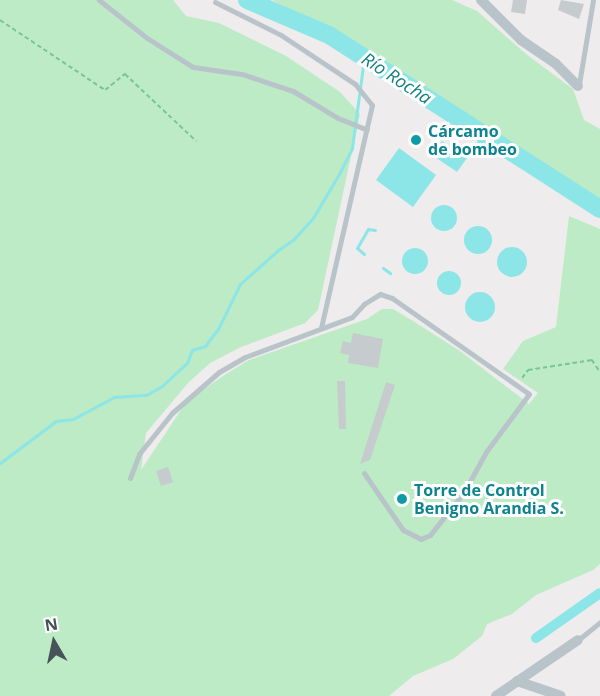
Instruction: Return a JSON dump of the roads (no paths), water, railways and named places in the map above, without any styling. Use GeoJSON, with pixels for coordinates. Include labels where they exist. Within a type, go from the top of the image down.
{"type":"FeatureCollection","features":[{"type":"Feature","properties":{"kind":"street"},"geometry":{"type":"LineString","coordinates":[[481,0],[521,40],[556,64],[578,86]]}},
{"type":"Feature","properties":{"kind":"street"},"geometry":{"type":"LineString","coordinates":[[496,696],[578,640]]}},
{"type":"Feature","properties":{"kind":"street"},"geometry":{"type":"LineString","coordinates":[[517,681],[561,696]]}},
{"type":"Feature","properties":{"kind":"lane"},"geometry":{"type":"LineString","coordinates":[[99,0],[147,38],[193,67],[242,74],[293,91],[338,118],[367,130]]}},
{"type":"Feature","properties":{"kind":"lane"},"geometry":{"type":"LineString","coordinates":[[578,86],[593,0]]}},
{"type":"Feature","properties":{"kind":"lane"},"geometry":{"type":"LineString","coordinates":[[215,2],[281,35],[355,84],[372,105],[321,327]]}},
{"type":"Feature","properties":{"kind":"lane"},"geometry":{"type":"LineString","coordinates":[[130,478],[139,454],[172,413],[219,372],[245,357],[352,316],[364,304],[380,294],[392,298],[529,394],[486,452],[464,492],[430,535],[421,539],[403,530],[364,473]]}},
{"type":"Feature","properties":{"kind":"lane"},"geometry":{"type":"LineString","coordinates":[[578,640],[600,622]]}},
{"type":"Feature","properties":{"kind":"water"},"geometry":{"type":"Polygon","coordinates":[[[442,141],[467,158],[457,172],[432,155],[442,141]]]}},
{"type":"Feature","properties":{"kind":"water"},"geometry":{"type":"Polygon","coordinates":[[[399,148],[436,175],[413,207],[376,180],[399,148]]]}},
{"type":"Feature","properties":{"kind":"water"},"geometry":{"type":"Polygon","coordinates":[[[444,205],[453,209],[457,218],[453,227],[444,231],[435,227],[431,218],[435,209],[444,205]]]}},
{"type":"Feature","properties":{"kind":"water"},"geometry":{"type":"Polygon","coordinates":[[[478,226],[488,230],[492,240],[488,250],[478,254],[468,250],[464,240],[468,230],[478,226]]]}},
{"type":"Feature","properties":{"kind":"water"},"geometry":{"type":"Polygon","coordinates":[[[512,247],[518,248],[526,256],[526,268],[518,276],[512,277],[506,276],[498,268],[497,262],[498,256],[506,248],[512,247]]]}},
{"type":"Feature","properties":{"kind":"water"},"geometry":{"type":"Polygon","coordinates":[[[415,248],[424,252],[428,261],[424,270],[415,274],[406,270],[402,261],[406,252],[415,248]]]}},
{"type":"Feature","properties":{"kind":"water"},"geometry":{"type":"Polygon","coordinates":[[[449,271],[458,274],[461,283],[458,292],[449,295],[440,292],[437,283],[440,274],[449,271]]]}},
{"type":"Feature","properties":{"kind":"water"},"geometry":{"type":"Polygon","coordinates":[[[480,292],[486,293],[494,301],[494,313],[486,321],[480,322],[474,321],[466,313],[465,307],[466,301],[474,293],[480,292]]]}},
{"type":"Feature","properties":{"kind":"waterway","name":"Río Rocha"},"geometry":{"type":"LineString","coordinates":[[247,0],[329,35],[600,209]]}},
{"type":"Feature","properties":{"kind":"waterway"},"geometry":{"type":"LineString","coordinates":[[0,463],[56,421],[73,419],[114,397],[146,395],[162,386],[187,363],[192,350],[205,346],[218,329],[240,284],[293,240],[313,218],[339,174],[352,148],[364,58]]}},
{"type":"Feature","properties":{"kind":"waterway"},"geometry":{"type":"LineString","coordinates":[[474,147],[484,136]]}},
{"type":"Feature","properties":{"kind":"waterway"},"geometry":{"type":"LineString","coordinates":[[364,254],[357,248],[368,229],[375,230]]}},
{"type":"Feature","properties":{"kind":"waterway"},"geometry":{"type":"LineString","coordinates":[[383,268],[390,273]]}},
{"type":"Feature","properties":{"kind":"waterway"},"geometry":{"type":"LineString","coordinates":[[536,638],[600,593]]}},
{"type":"Feature","properties":{"kind":"place","name":"Cárcamo de bombeo"},"geometry":{"type":"Point","coordinates":[416,140]}},
{"type":"Feature","properties":{"kind":"place","name":"Torre de Control Benigno Arandia S."},"geometry":{"type":"Point","coordinates":[402,499]}}]}
